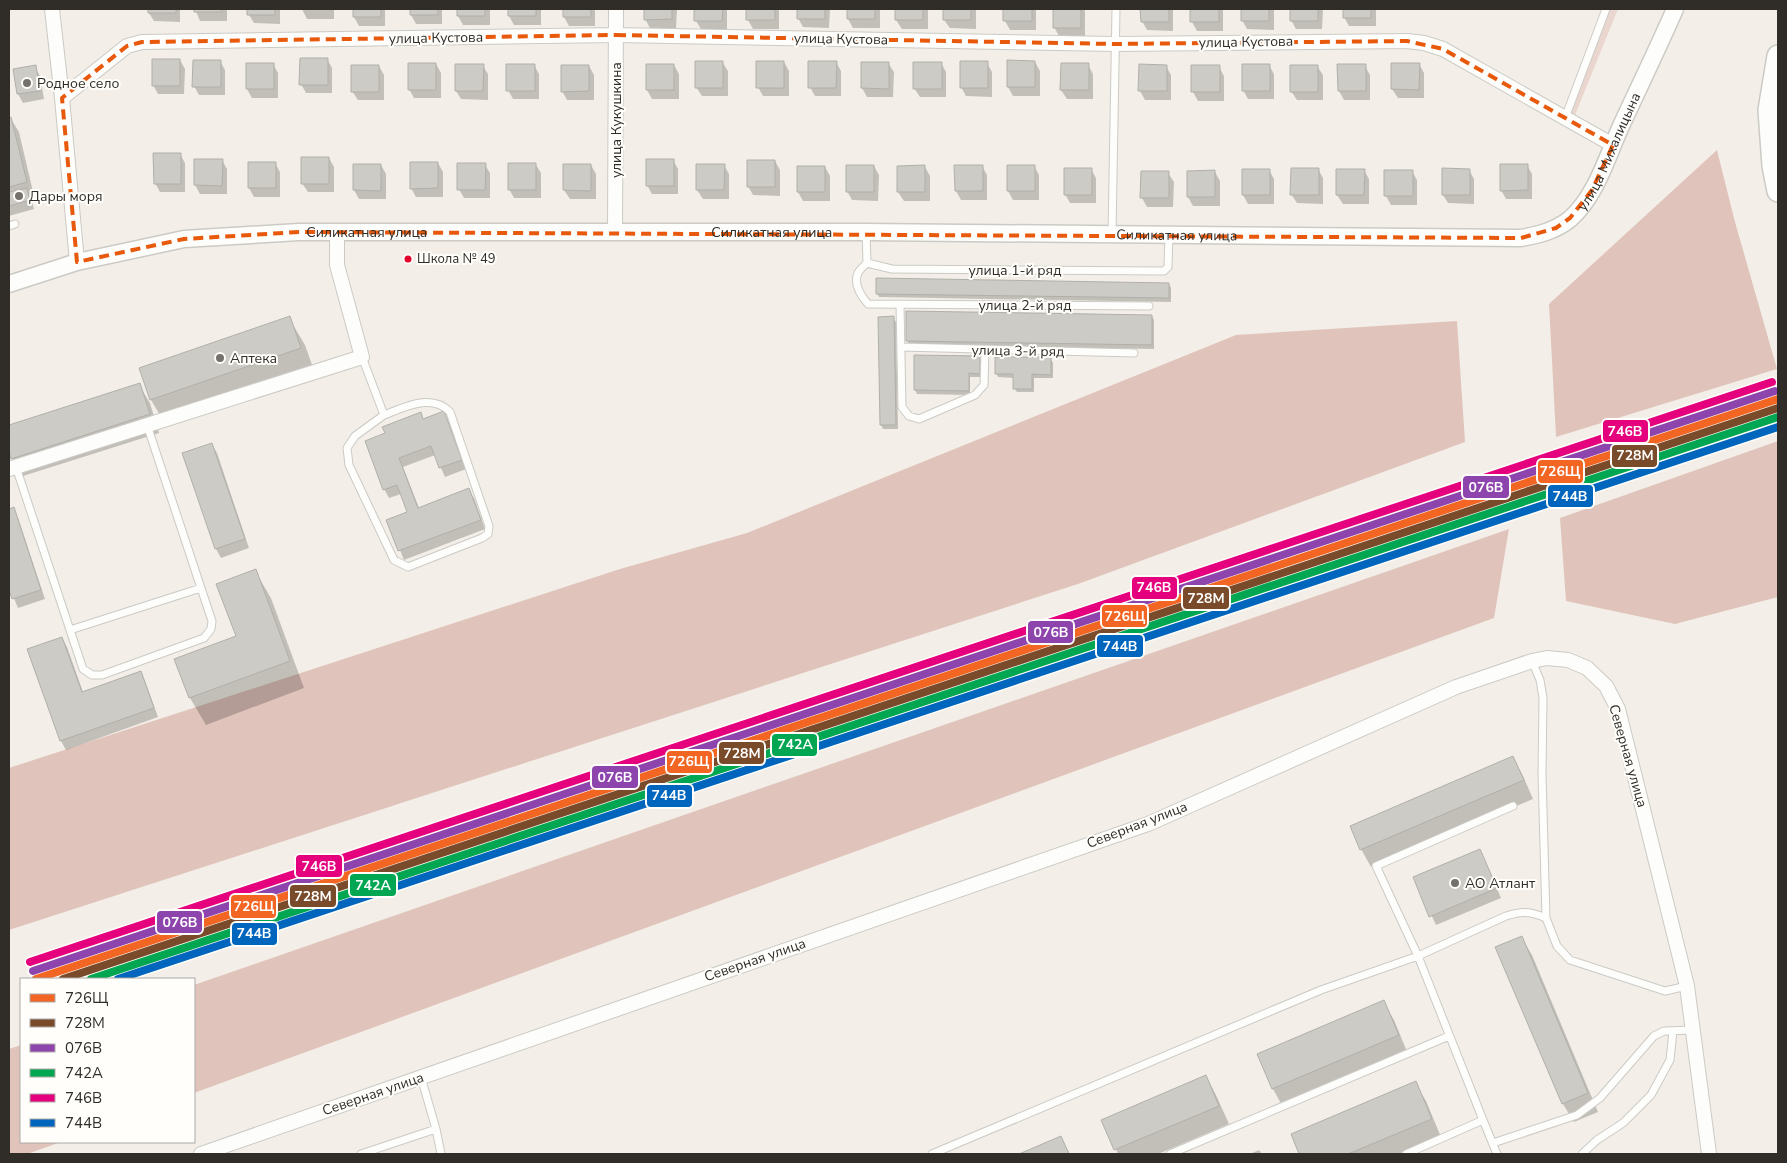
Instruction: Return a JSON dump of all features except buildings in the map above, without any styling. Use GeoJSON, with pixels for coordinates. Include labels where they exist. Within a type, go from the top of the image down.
{"type":"FeatureCollection","features":[{"type":"Feature","properties":{"kind":"main road"},"geometry":{"type":"LineString","coordinates":[[1778,56],[1769,110],[1773,166],[1778,191]]}},
{"type":"Feature","properties":{"kind":"street"},"geometry":{"type":"LineString","coordinates":[[52,9],[77,262]]}},
{"type":"Feature","properties":{"kind":"street","name":"улица Кукушкина"},"geometry":{"type":"LineString","coordinates":[[615,231],[616,9]]}},
{"type":"Feature","properties":{"kind":"street","name":"улица Михалицына"},"geometry":{"type":"LineString","coordinates":[[1657,50],[1666,9]]}},
{"type":"Feature","properties":{"kind":"street","name":"улица Михалицына"},"geometry":{"type":"LineString","coordinates":[[1540,234],[1556,228],[1582,206],[1601,172],[1675,9]]}},
{"type":"Feature","properties":{"kind":"street","name":"улица Михалицына"},"geometry":{"type":"LineString","coordinates":[[1657,50],[1685,9]]}},
{"type":"Feature","properties":{"kind":"street","name":"улица Кустова"},"geometry":{"type":"LineString","coordinates":[[62,98],[127,46],[142,42],[616,36],[1115,44],[1406,41],[1424,43],[1443,49],[1613,145]]}},
{"type":"Feature","properties":{"kind":"street","name":"Силикатная улица"},"geometry":{"type":"LineString","coordinates":[[9,284],[77,262],[184,239],[299,232],[866,232],[1504,239],[1540,234]]}},
{"type":"Feature","properties":{"kind":"street"},"geometry":{"type":"LineString","coordinates":[[12,468],[362,357],[337,265],[337,232]]}},
{"type":"Feature","properties":{"kind":"street","name":"Северная улица"},"geometry":{"type":"LineString","coordinates":[[201,1154],[1148,824],[1456,687],[1532,661],[1547,658],[1568,660],[1587,668],[1606,686],[1618,709],[1686,986],[1709,1154]]}},
{"type":"Feature","properties":{"kind":"lane"},"geometry":{"type":"LineString","coordinates":[[1112,235],[1116,9]]}},
{"type":"Feature","properties":{"kind":"lane"},"geometry":{"type":"LineString","coordinates":[[1565,118],[1606,9]]}},
{"type":"Feature","properties":{"kind":"lane"},"geometry":{"type":"LineString","coordinates":[[866,232],[867,263]]}},
{"type":"Feature","properties":{"kind":"lane","name":"улица 1-й ряд"},"geometry":{"type":"LineString","coordinates":[[867,263],[892,269],[1164,271],[1168,267],[1169,235]]}},
{"type":"Feature","properties":{"kind":"lane","name":"улица 2-й ряд"},"geometry":{"type":"LineString","coordinates":[[867,263],[858,273],[857,284],[860,295],[868,304],[1149,306]]}},
{"type":"Feature","properties":{"kind":"lane"},"geometry":{"type":"LineString","coordinates":[[900,304],[902,407],[910,416],[919,419],[976,395],[984,385],[985,350]]}},
{"type":"Feature","properties":{"kind":"lane","name":"улица 3-й ряд"},"geometry":{"type":"LineString","coordinates":[[901,347],[1134,353]]}},
{"type":"Feature","properties":{"kind":"lane"},"geometry":{"type":"LineString","coordinates":[[362,357],[384,415]]}},
{"type":"Feature","properties":{"kind":"lane"},"geometry":{"type":"LineString","coordinates":[[419,402],[443,405],[450,412],[489,526],[488,534],[408,567],[394,560],[349,465],[347,448],[355,436],[384,415],[419,402]]}},
{"type":"Feature","properties":{"kind":"lane"},"geometry":{"type":"LineString","coordinates":[[12,468],[83,669],[92,675],[102,675],[204,638],[211,630],[212,621],[147,426]]}},
{"type":"Feature","properties":{"kind":"lane"},"geometry":{"type":"LineString","coordinates":[[70,630],[201,588]]}},
{"type":"Feature","properties":{"kind":"lane"},"geometry":{"type":"LineString","coordinates":[[1532,661],[1540,680],[1542,698],[1546,918],[1557,946],[1570,960],[1665,991],[1686,986]]}},
{"type":"Feature","properties":{"kind":"lane"},"geometry":{"type":"LineString","coordinates":[[1497,1154],[1418,956],[1376,866],[1513,806]]}},
{"type":"Feature","properties":{"kind":"lane"},"geometry":{"type":"LineString","coordinates":[[932,1154],[1321,990],[1418,956],[1512,914],[1533,912],[1546,918]]}},
{"type":"Feature","properties":{"kind":"lane"},"geometry":{"type":"LineString","coordinates":[[1493,1143],[1577,1115],[1600,1098],[1654,1036],[1664,1031],[1693,1030]]}},
{"type":"Feature","properties":{"kind":"lane"},"geometry":{"type":"LineString","coordinates":[[1582,1154],[1598,1140],[1623,1123],[1651,1095],[1670,1060],[1673,1031]]}},
{"type":"Feature","properties":{"kind":"lane"},"geometry":{"type":"LineString","coordinates":[[1170,1154],[1450,1036]]}},
{"type":"Feature","properties":{"kind":"lane"},"geometry":{"type":"LineString","coordinates":[[421,1076],[441,1154]]}},
{"type":"Feature","properties":{"kind":"lane"},"geometry":{"type":"LineString","coordinates":[[1406,1154],[1483,1120]]}},
{"type":"Feature","properties":{"kind":"lane"},"geometry":{"type":"LineString","coordinates":[[361,1154],[436,1129]]}},
{"type":"Feature","properties":{"kind":"highlighted area"},"geometry":{"type":"Polygon","coordinates":[[[616,35],[1115,44],[1407,41],[1443,49],[1613,145],[1592,190],[1570,218],[1556,228],[1521,238],[299,232],[184,239],[77,262],[62,98],[127,46],[142,42],[616,35]]]}},
{"type":"Feature","properties":{"kind":"shaded area"},"geometry":{"type":"Polygon","coordinates":[[[1610,9],[1618,9],[1575,115],[1571,114],[1610,9]]]}},
{"type":"Feature","properties":{"kind":"shaded area"},"geometry":{"type":"Polygon","coordinates":[[[1717,150],[1735,222],[1777,369],[1556,437],[1549,304],[1717,150]]]}},
{"type":"Feature","properties":{"kind":"shaded area"},"geometry":{"type":"Polygon","coordinates":[[[1457,321],[1465,442],[1078,584],[9,930],[9,768],[620,569],[747,533],[1236,335],[1457,321]]]}},
{"type":"Feature","properties":{"kind":"shaded area"},"geometry":{"type":"Polygon","coordinates":[[[1778,441],[1778,597],[1675,624],[1566,601],[1560,518],[1778,441]]]}},
{"type":"Feature","properties":{"kind":"shaded area"},"geometry":{"type":"Polygon","coordinates":[[[1509,529],[1494,618],[195,1093],[195,985],[1509,529]]]}},
{"type":"Feature","properties":{"kind":"shaded area"},"geometry":{"type":"Polygon","coordinates":[[[20,1045],[20,1143],[58,1143],[27,1154],[9,1154],[9,1049],[20,1045]]]}},
{"type":"Feature","properties":{"kind":"transit line","name":"746В"},"geometry":{"type":"LineString","coordinates":[[30,962],[1772,382]]}},
{"type":"Feature","properties":{"kind":"transit line","name":"076В"},"geometry":{"type":"LineString","coordinates":[[33,971],[1775,391]]}},
{"type":"Feature","properties":{"kind":"transit line","name":"726Щ"},"geometry":{"type":"LineString","coordinates":[[39,978],[1778,399]]}},
{"type":"Feature","properties":{"kind":"transit line","name":"728М"},"geometry":{"type":"LineString","coordinates":[[66,978],[1778,408]]}},
{"type":"Feature","properties":{"kind":"transit line","name":"742А"},"geometry":{"type":"LineString","coordinates":[[94,978],[1778,417]]}},
{"type":"Feature","properties":{"kind":"transit line","name":"744В"},"geometry":{"type":"LineString","coordinates":[[121,978],[1778,427]]}},
{"type":"Feature","properties":{"kind":"place","name":"Родное село"},"geometry":{"type":"Point","coordinates":[27,83]}},
{"type":"Feature","properties":{"kind":"place","name":"Дары моря"},"geometry":{"type":"Point","coordinates":[19,196]}},
{"type":"Feature","properties":{"kind":"place","name":"Школа № 49"},"geometry":{"type":"Point","coordinates":[408,259]}},
{"type":"Feature","properties":{"kind":"place","name":"Аптека"},"geometry":{"type":"Point","coordinates":[220,358]}},
{"type":"Feature","properties":{"kind":"place","name":"АО Атлант"},"geometry":{"type":"Point","coordinates":[1455,883]}}]}
